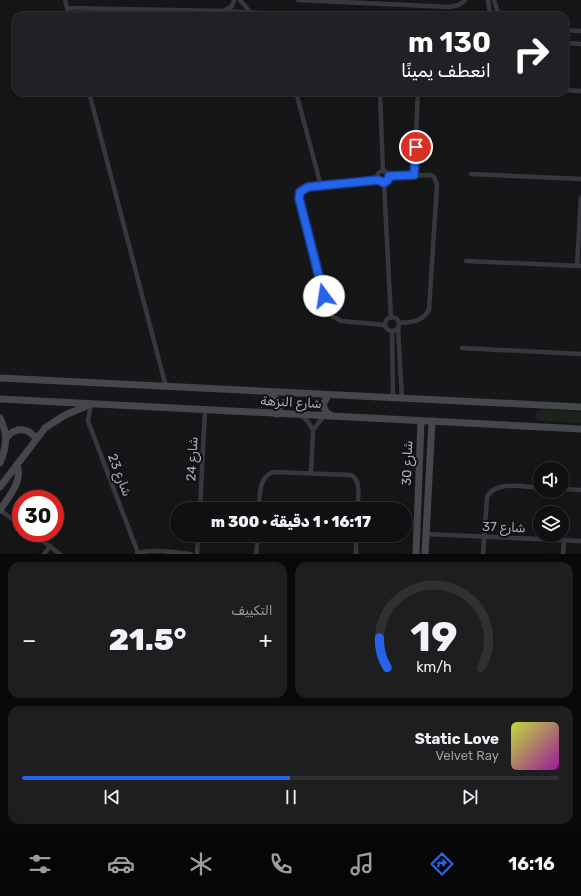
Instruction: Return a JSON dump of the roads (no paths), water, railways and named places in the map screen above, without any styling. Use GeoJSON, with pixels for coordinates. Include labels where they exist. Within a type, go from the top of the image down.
{"type":"FeatureCollection","features":[{"type":"Feature","properties":{"kind":"main road","name":"شارع النزهة"},"geometry":{"type":"LineString","coordinates":[[0,378],[581,407]]}},
{"type":"Feature","properties":{"kind":"main road"},"geometry":{"type":"LineString","coordinates":[[268,392],[279,401],[280,407],[277,414]]}},
{"type":"Feature","properties":{"kind":"main road"},"geometry":{"type":"LineString","coordinates":[[328,395],[323,405],[328,416]]}},
{"type":"Feature","properties":{"kind":"main road","name":"شارع النزهة"},"geometry":{"type":"LineString","coordinates":[[0,399],[581,429]]}},
{"type":"Feature","properties":{"kind":"main road"},"geometry":{"type":"LineString","coordinates":[[0,486],[36,439],[55,421],[91,404]]}},
{"type":"Feature","properties":{"kind":"main road"},"geometry":{"type":"LineString","coordinates":[[0,418],[7,437],[4,453],[0,463]]}},
{"type":"Feature","properties":{"kind":"main road","name":"شارع 30"},"geometry":{"type":"LineString","coordinates":[[416,554],[421,421]]}},
{"type":"Feature","properties":{"kind":"main road","name":"شارع 30"},"geometry":{"type":"LineString","coordinates":[[424,554],[432,422]]}},
{"type":"Feature","properties":{"kind":"main road"},"geometry":{"type":"LineString","coordinates":[[7,437],[12,432],[20,429],[28,431],[36,439]]}},
{"type":"Feature","properties":{"kind":"main road"},"geometry":{"type":"LineString","coordinates":[[420,440],[431,440]]}},
{"type":"Feature","properties":{"kind":"main road"},"geometry":{"type":"LineString","coordinates":[[0,510],[17,483],[19,471],[17,464]]}},
{"type":"Feature","properties":{"kind":"street"},"geometry":{"type":"LineString","coordinates":[[66,0],[68,12]]}},
{"type":"Feature","properties":{"kind":"street"},"geometry":{"type":"LineString","coordinates":[[224,11],[232,6],[234,0]]}},
{"type":"Feature","properties":{"kind":"street"},"geometry":{"type":"LineString","coordinates":[[240,0],[250,12]]}},
{"type":"Feature","properties":{"kind":"street"},"geometry":{"type":"LineString","coordinates":[[298,0],[450,7],[459,5],[465,0]]}},
{"type":"Feature","properties":{"kind":"street"},"geometry":{"type":"LineString","coordinates":[[488,0],[490,12]]}},
{"type":"Feature","properties":{"kind":"street"},"geometry":{"type":"LineString","coordinates":[[494,0],[497,12]]}},
{"type":"Feature","properties":{"kind":"street"},"geometry":{"type":"LineString","coordinates":[[67,8],[238,12]]}},
{"type":"Feature","properties":{"kind":"street"},"geometry":{"type":"LineString","coordinates":[[569,30],[581,31]]}},
{"type":"Feature","properties":{"kind":"street"},"geometry":{"type":"LineString","coordinates":[[569,43],[581,44]]}},
{"type":"Feature","properties":{"kind":"street"},"geometry":{"type":"LineString","coordinates":[[569,90],[581,91]]}},
{"type":"Feature","properties":{"kind":"street"},"geometry":{"type":"LineString","coordinates":[[90,96],[166,387]]}},
{"type":"Feature","properties":{"kind":"street"},"geometry":{"type":"LineString","coordinates":[[297,96],[321,186]]}},
{"type":"Feature","properties":{"kind":"street"},"geometry":{"type":"LineString","coordinates":[[380,96],[383,171]]}},
{"type":"Feature","properties":{"kind":"street"},"geometry":{"type":"LineString","coordinates":[[414,175],[418,96]]}},
{"type":"Feature","properties":{"kind":"street"},"geometry":{"type":"LineString","coordinates":[[378,180],[378,174],[383,171]]}},
{"type":"Feature","properties":{"kind":"street"},"geometry":{"type":"LineString","coordinates":[[383,171],[387,172],[389,176]]}},
{"type":"Feature","properties":{"kind":"street"},"geometry":{"type":"LineString","coordinates":[[471,174],[581,179]]}},
{"type":"Feature","properties":{"kind":"street"},"geometry":{"type":"LineString","coordinates":[[389,176],[431,175],[434,177],[437,185],[430,304],[426,315],[421,319],[398,325],[392,331],[393,398]]}},
{"type":"Feature","properties":{"kind":"street"},"geometry":{"type":"LineString","coordinates":[[389,176],[388,180],[384,183],[391,318]]}},
{"type":"Feature","properties":{"kind":"street"},"geometry":{"type":"LineString","coordinates":[[384,183],[378,180],[321,186],[301,190],[299,198],[328,310],[332,317],[341,321],[385,325],[387,329],[392,331]]}},
{"type":"Feature","properties":{"kind":"street"},"geometry":{"type":"LineString","coordinates":[[466,261],[579,266],[581,198]]}},
{"type":"Feature","properties":{"kind":"street"},"geometry":{"type":"LineString","coordinates":[[385,325],[386,320],[396,318],[398,325],[402,398]]}},
{"type":"Feature","properties":{"kind":"street"},"geometry":{"type":"LineString","coordinates":[[462,348],[581,354]]}},
{"type":"Feature","properties":{"kind":"street","name":"شارع 23"},"geometry":{"type":"LineString","coordinates":[[91,404],[88,421],[137,553]]}},
{"type":"Feature","properties":{"kind":"street","name":"شارع 24"},"geometry":{"type":"LineString","coordinates":[[200,502],[205,410]]}},
{"type":"Feature","properties":{"kind":"street"},"geometry":{"type":"LineString","coordinates":[[301,415],[313,430]]}},
{"type":"Feature","properties":{"kind":"street"},"geometry":{"type":"LineString","coordinates":[[311,473],[313,430],[318,422],[328,416]]}},
{"type":"Feature","properties":{"kind":"street"},"geometry":{"type":"LineString","coordinates":[[260,502],[261,485],[266,476],[273,472],[348,475],[355,477],[358,483],[357,502]]}},
{"type":"Feature","properties":{"kind":"street"},"geometry":{"type":"LineString","coordinates":[[484,554],[487,497],[490,492],[500,486],[533,488]]}},
{"type":"Feature","properties":{"kind":"street"},"geometry":{"type":"LineString","coordinates":[[569,489],[581,490]]}},
{"type":"Feature","properties":{"kind":"street"},"geometry":{"type":"LineString","coordinates":[[0,510],[12,519]]}},
{"type":"Feature","properties":{"kind":"street","name":"شارع 37"},"geometry":{"type":"LineString","coordinates":[[426,534],[533,539]]}},
{"type":"Feature","properties":{"kind":"street","name":"شارع 37"},"geometry":{"type":"LineString","coordinates":[[569,540],[581,541]]}},
{"type":"Feature","properties":{"kind":"street"},"geometry":{"type":"LineString","coordinates":[[44,542],[60,554]]}},
{"type":"Feature","properties":{"kind":"street"},"geometry":{"type":"LineString","coordinates":[[197,554],[198,542]]}},
{"type":"Feature","properties":{"kind":"street"},"geometry":{"type":"LineString","coordinates":[[256,554],[257,542]]}},
{"type":"Feature","properties":{"kind":"street"},"geometry":{"type":"LineString","coordinates":[[356,542],[356,554]]}},
{"type":"Feature","properties":{"kind":"street"},"geometry":{"type":"LineString","coordinates":[[563,554],[564,542]]}},
{"type":"Feature","properties":{"kind":"street"},"geometry":{"type":"LineString","coordinates":[[44,554],[50,546]]}},
{"type":"Feature","properties":{"kind":"street"},"geometry":{"type":"LineString","coordinates":[[137,553],[158,552],[191,554]]}}]}
